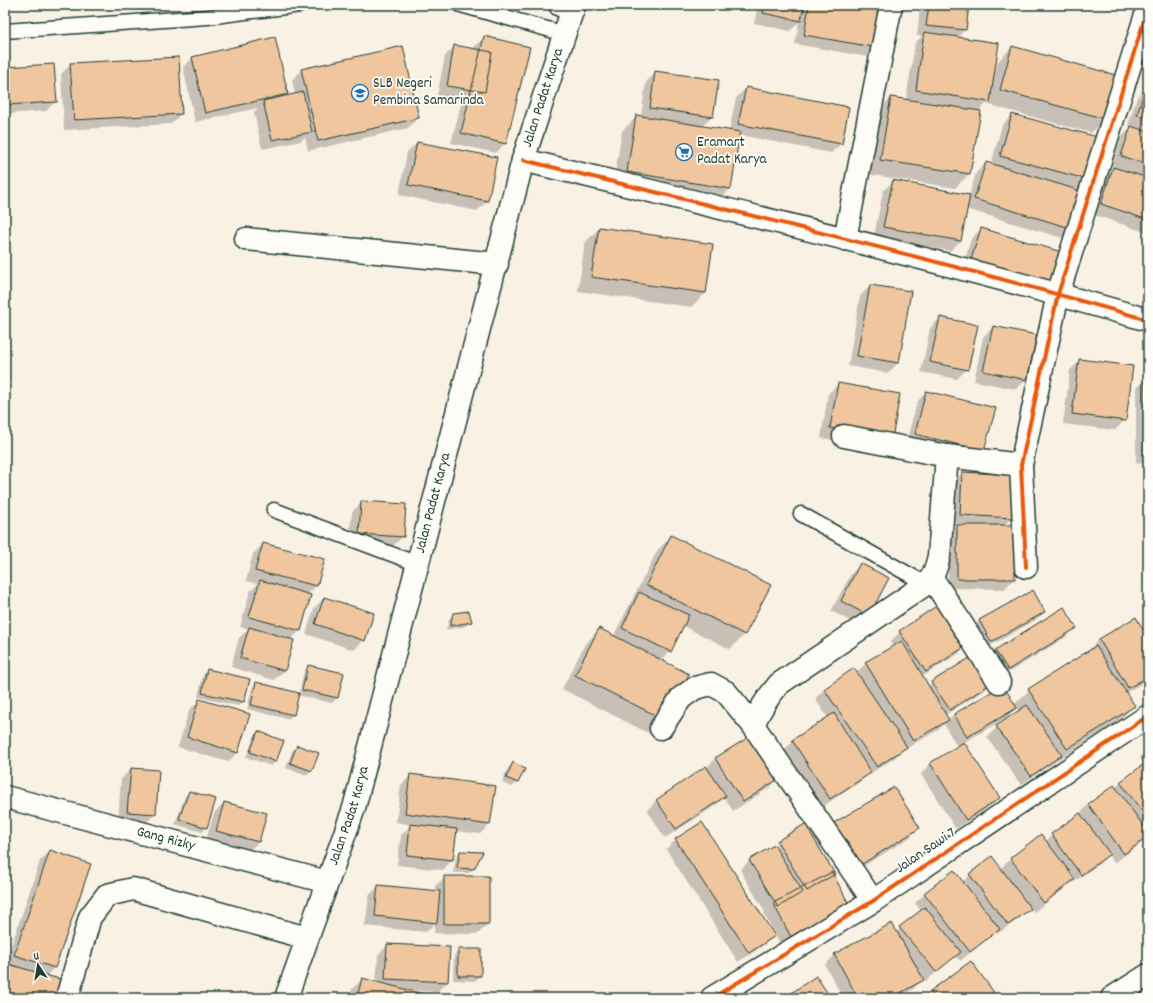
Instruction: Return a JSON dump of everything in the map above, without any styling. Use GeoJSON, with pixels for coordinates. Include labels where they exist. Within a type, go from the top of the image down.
{"type":"FeatureCollection","features":[{"type":"Feature","properties":{"kind":"street"},"geometry":{"type":"LineString","coordinates":[[845,239],[891,5]]}},
{"type":"Feature","properties":{"kind":"street","name":"Jalan Padat Karya"},"geometry":{"type":"LineString","coordinates":[[286,998],[354,808],[523,160],[565,34],[569,7]]}},
{"type":"Feature","properties":{"kind":"street"},"geometry":{"type":"LineString","coordinates":[[1026,567],[1021,465],[1058,294],[1148,8]]}},
{"type":"Feature","properties":{"kind":"street"},"geometry":{"type":"LineString","coordinates":[[523,160],[845,239],[1058,294],[1148,320]]}},
{"type":"Feature","properties":{"kind":"street"},"geometry":{"type":"LineString","coordinates":[[246,239],[497,264]]}},
{"type":"Feature","properties":{"kind":"street"},"geometry":{"type":"LineString","coordinates":[[844,436],[947,456],[1021,465]]}},
{"type":"Feature","properties":{"kind":"street"},"geometry":{"type":"LineString","coordinates":[[753,725],[759,711],[779,684],[929,581],[936,568],[939,556],[947,456]]}},
{"type":"Feature","properties":{"kind":"street"},"geometry":{"type":"LineString","coordinates":[[929,581],[999,682]]}},
{"type":"Feature","properties":{"kind":"street"},"geometry":{"type":"LineString","coordinates":[[661,728],[681,698],[695,688],[711,684],[726,692],[753,725],[873,901]]}},
{"type":"Feature","properties":{"kind":"street","name":"Jalan Sawi 7"},"geometry":{"type":"LineString","coordinates":[[712,998],[873,901],[1148,716]]}},
{"type":"Feature","properties":{"kind":"street","name":"Gang Rizky"},"geometry":{"type":"LineString","coordinates":[[5,797],[327,882]]}},
{"type":"Feature","properties":{"kind":"street"},"geometry":{"type":"LineString","coordinates":[[67,998],[90,917],[107,895],[133,889],[307,938]]}},
{"type":"Feature","properties":{"kind":"street"},"geometry":{"type":"LineString","coordinates":[[1112,998],[1148,974]]}},
{"type":"Feature","properties":{"kind":"lane"},"geometry":{"type":"LineString","coordinates":[[5,31],[207,17],[300,5]]}},
{"type":"Feature","properties":{"kind":"lane"},"geometry":{"type":"LineString","coordinates":[[461,5],[565,34]]}},
{"type":"Feature","properties":{"kind":"lane"},"geometry":{"type":"LineString","coordinates":[[274,510],[418,564]]}},
{"type":"Feature","properties":{"kind":"lane"},"geometry":{"type":"LineString","coordinates":[[801,514],[929,581]]}},
{"type":"Feature","properties":{"kind":"building"},"geometry":{"type":"Polygon","coordinates":[[[765,5],[804,5],[801,21],[763,13],[765,5]]]}},
{"type":"Feature","properties":{"kind":"building"},"geometry":{"type":"Polygon","coordinates":[[[809,5],[887,5],[879,48],[804,35],[809,5]]]}},
{"type":"Feature","properties":{"kind":"building"},"geometry":{"type":"Polygon","coordinates":[[[929,5],[969,5],[966,30],[926,26],[929,5]]]}},
{"type":"Feature","properties":{"kind":"building"},"geometry":{"type":"Polygon","coordinates":[[[924,32],[999,43],[990,102],[916,90],[924,32]]]}},
{"type":"Feature","properties":{"kind":"building"},"geometry":{"type":"Polygon","coordinates":[[[484,36],[530,47],[506,144],[461,133],[484,36]]]}},
{"type":"Feature","properties":{"kind":"building"},"geometry":{"type":"Polygon","coordinates":[[[275,37],[288,94],[205,113],[192,57],[275,37]]]}},
{"type":"Feature","properties":{"kind":"building"},"geometry":{"type":"Polygon","coordinates":[[[454,45],[492,52],[485,92],[447,86],[454,45]]]}},
{"type":"Feature","properties":{"kind":"building","name":"SLB Negeri Pembina Samarinda"},"geometry":{"type":"Polygon","coordinates":[[[403,46],[419,118],[318,141],[301,69],[403,46]]]}},
{"type":"Feature","properties":{"kind":"building"},"geometry":{"type":"Polygon","coordinates":[[[1012,46],[1119,76],[1106,119],[1000,90],[1012,46]]]}},
{"type":"Feature","properties":{"kind":"building"},"geometry":{"type":"Polygon","coordinates":[[[179,57],[182,114],[74,120],[70,63],[179,57]]]}},
{"type":"Feature","properties":{"kind":"building"},"geometry":{"type":"Polygon","coordinates":[[[54,64],[57,102],[5,105],[5,67],[54,64]]]}},
{"type":"Feature","properties":{"kind":"building"},"geometry":{"type":"Polygon","coordinates":[[[655,71],[719,80],[713,117],[650,108],[655,71]]]}},
{"type":"Feature","properties":{"kind":"building"},"geometry":{"type":"Polygon","coordinates":[[[1146,86],[1148,87],[1148,118],[1137,115],[1146,86]]]}},
{"type":"Feature","properties":{"kind":"building"},"geometry":{"type":"Polygon","coordinates":[[[746,87],[849,107],[842,144],[738,124],[746,87]]]}},
{"type":"Feature","properties":{"kind":"building"},"geometry":{"type":"Polygon","coordinates":[[[303,92],[312,132],[272,140],[263,101],[303,92]]]}},
{"type":"Feature","properties":{"kind":"building"},"geometry":{"type":"Polygon","coordinates":[[[891,97],[981,111],[970,174],[880,160],[891,97]]]}},
{"type":"Feature","properties":{"kind":"building"},"geometry":{"type":"Polygon","coordinates":[[[1012,114],[1105,139],[1093,181],[1000,156],[1012,114]]]}},
{"type":"Feature","properties":{"kind":"building","name":"Eramart Padat Karya"},"geometry":{"type":"Polygon","coordinates":[[[636,115],[740,132],[731,189],[627,172],[636,115]]]}},
{"type":"Feature","properties":{"kind":"building"},"geometry":{"type":"Polygon","coordinates":[[[1131,126],[1148,132],[1148,165],[1121,156],[1131,126]]]}},
{"type":"Feature","properties":{"kind":"building"},"geometry":{"type":"Polygon","coordinates":[[[417,142],[497,157],[488,201],[408,185],[417,142]]]}},
{"type":"Feature","properties":{"kind":"building"},"geometry":{"type":"Polygon","coordinates":[[[986,162],[1088,193],[1077,230],[974,199],[986,162]]]}},
{"type":"Feature","properties":{"kind":"building"},"geometry":{"type":"Polygon","coordinates":[[[1113,167],[1148,178],[1148,220],[1101,204],[1113,167]]]}},
{"type":"Feature","properties":{"kind":"building"},"geometry":{"type":"Polygon","coordinates":[[[893,180],[970,195],[961,241],[883,227],[893,180]]]}},
{"type":"Feature","properties":{"kind":"building"},"geometry":{"type":"Polygon","coordinates":[[[599,227],[713,244],[706,293],[591,277],[599,227]]]}},
{"type":"Feature","properties":{"kind":"building"},"geometry":{"type":"Polygon","coordinates":[[[981,228],[1065,253],[1053,292],[969,266],[981,228]]]}},
{"type":"Feature","properties":{"kind":"building"},"geometry":{"type":"Polygon","coordinates":[[[870,285],[911,291],[899,363],[857,356],[870,285]]]}},
{"type":"Feature","properties":{"kind":"building"},"geometry":{"type":"Polygon","coordinates":[[[940,317],[978,325],[968,370],[930,362],[940,317]]]}},
{"type":"Feature","properties":{"kind":"building"},"geometry":{"type":"Polygon","coordinates":[[[993,326],[1037,335],[1027,380],[983,371],[993,326]]]}},
{"type":"Feature","properties":{"kind":"building"},"geometry":{"type":"Polygon","coordinates":[[[1079,359],[1133,366],[1126,421],[1072,414],[1079,359]]]}},
{"type":"Feature","properties":{"kind":"building"},"geometry":{"type":"Polygon","coordinates":[[[1145,377],[1148,377],[1148,454],[1146,454],[1145,377]]]}},
{"type":"Feature","properties":{"kind":"building"},"geometry":{"type":"Polygon","coordinates":[[[838,383],[900,394],[892,439],[830,428],[838,383]]]}},
{"type":"Feature","properties":{"kind":"building"},"geometry":{"type":"Polygon","coordinates":[[[926,391],[996,408],[984,451],[915,434],[926,391]]]}},
{"type":"Feature","properties":{"kind":"building"},"geometry":{"type":"Polygon","coordinates":[[[962,472],[1015,475],[1013,518],[960,515],[962,472]]]}},
{"type":"Feature","properties":{"kind":"building"},"geometry":{"type":"Polygon","coordinates":[[[361,501],[406,504],[404,537],[359,534],[361,501]]]}},
{"type":"Feature","properties":{"kind":"building"},"geometry":{"type":"Polygon","coordinates":[[[957,525],[1015,525],[1015,579],[957,579],[957,525]]]}},
{"type":"Feature","properties":{"kind":"building"},"geometry":{"type":"Polygon","coordinates":[[[671,535],[771,585],[745,635],[646,585],[671,535]]]}},
{"type":"Feature","properties":{"kind":"building"},"geometry":{"type":"Polygon","coordinates":[[[263,543],[325,559],[317,586],[255,571],[263,543]]]}},
{"type":"Feature","properties":{"kind":"building"},"geometry":{"type":"Polygon","coordinates":[[[860,563],[889,578],[869,616],[841,601],[860,563]]]}},
{"type":"Feature","properties":{"kind":"building"},"geometry":{"type":"Polygon","coordinates":[[[260,580],[311,595],[301,631],[249,617],[260,580]]]}},
{"type":"Feature","properties":{"kind":"building"},"geometry":{"type":"Polygon","coordinates":[[[1033,590],[1045,612],[991,642],[979,620],[1033,590]]]}},
{"type":"Feature","properties":{"kind":"building"},"geometry":{"type":"Polygon","coordinates":[[[639,592],[689,615],[671,652],[622,628],[639,592]]]}},
{"type":"Feature","properties":{"kind":"building"},"geometry":{"type":"Polygon","coordinates":[[[324,597],[374,613],[365,641],[315,624],[324,597]]]}},
{"type":"Feature","properties":{"kind":"building"},"geometry":{"type":"Polygon","coordinates":[[[941,603],[969,644],[926,672],[899,631],[941,603]]]}},
{"type":"Feature","properties":{"kind":"building"},"geometry":{"type":"Polygon","coordinates":[[[1064,607],[1077,628],[1008,670],[995,650],[1064,607]]]}},
{"type":"Feature","properties":{"kind":"building"},"geometry":{"type":"Polygon","coordinates":[[[469,611],[472,622],[450,626],[453,613],[469,611]]]}},
{"type":"Feature","properties":{"kind":"building"},"geometry":{"type":"Polygon","coordinates":[[[1136,617],[1148,638],[1148,677],[1128,688],[1099,639],[1136,617]]]}},
{"type":"Feature","properties":{"kind":"building"},"geometry":{"type":"Polygon","coordinates":[[[249,627],[294,640],[285,671],[240,658],[249,627]]]}},
{"type":"Feature","properties":{"kind":"building"},"geometry":{"type":"Polygon","coordinates":[[[599,628],[689,674],[665,720],[575,675],[599,628]]]}},
{"type":"Feature","properties":{"kind":"building"},"geometry":{"type":"Polygon","coordinates":[[[902,641],[949,720],[913,741],[865,662],[902,641]]]}},
{"type":"Feature","properties":{"kind":"building"},"geometry":{"type":"Polygon","coordinates":[[[1096,646],[1135,706],[1067,749],[1028,689],[1096,646]]]}},
{"type":"Feature","properties":{"kind":"building"},"geometry":{"type":"Polygon","coordinates":[[[976,654],[995,681],[950,710],[931,682],[976,654]]]}},
{"type":"Feature","properties":{"kind":"building"},"geometry":{"type":"Polygon","coordinates":[[[308,665],[344,673],[338,698],[302,690],[308,665]]]}},
{"type":"Feature","properties":{"kind":"building"},"geometry":{"type":"Polygon","coordinates":[[[854,668],[907,747],[877,767],[824,689],[854,668]]]}},
{"type":"Feature","properties":{"kind":"building"},"geometry":{"type":"Polygon","coordinates":[[[207,669],[250,679],[244,702],[202,693],[207,669]]]}},
{"type":"Feature","properties":{"kind":"building"},"geometry":{"type":"Polygon","coordinates":[[[256,682],[299,693],[294,715],[251,705],[256,682]]]}},
{"type":"Feature","properties":{"kind":"building"},"geometry":{"type":"Polygon","coordinates":[[[1003,685],[1017,708],[967,737],[954,714],[1003,685]]]}},
{"type":"Feature","properties":{"kind":"building"},"geometry":{"type":"Polygon","coordinates":[[[199,699],[250,714],[238,753],[187,737],[199,699]]]}},
{"type":"Feature","properties":{"kind":"building"},"geometry":{"type":"Polygon","coordinates":[[[1027,705],[1062,755],[1031,776],[996,726],[1027,705]]]}},
{"type":"Feature","properties":{"kind":"building"},"geometry":{"type":"Polygon","coordinates":[[[834,713],[871,773],[830,799],[792,740],[834,713]]]}},
{"type":"Feature","properties":{"kind":"building"},"geometry":{"type":"Polygon","coordinates":[[[258,731],[284,741],[276,762],[250,752],[258,731]]]}},
{"type":"Feature","properties":{"kind":"building"},"geometry":{"type":"Polygon","coordinates":[[[752,735],[780,778],[743,802],[715,758],[752,735]]]}},
{"type":"Feature","properties":{"kind":"building"},"geometry":{"type":"Polygon","coordinates":[[[964,742],[1000,798],[966,820],[930,763],[964,742]]]}},
{"type":"Feature","properties":{"kind":"building"},"geometry":{"type":"Polygon","coordinates":[[[297,745],[319,753],[312,771],[290,763],[297,745]]]}},
{"type":"Feature","properties":{"kind":"building"},"geometry":{"type":"Polygon","coordinates":[[[1148,761],[1148,819],[1120,782],[1148,761]]]}},
{"type":"Feature","properties":{"kind":"building"},"geometry":{"type":"Polygon","coordinates":[[[513,762],[525,769],[518,783],[506,778],[513,762]]]}},
{"type":"Feature","properties":{"kind":"building"},"geometry":{"type":"Polygon","coordinates":[[[706,766],[726,796],[676,829],[656,800],[706,766]]]}},
{"type":"Feature","properties":{"kind":"building"},"geometry":{"type":"Polygon","coordinates":[[[131,768],[159,770],[156,814],[127,812],[131,768]]]}},
{"type":"Feature","properties":{"kind":"building"},"geometry":{"type":"Polygon","coordinates":[[[410,774],[496,786],[490,825],[405,813],[410,774]]]}},
{"type":"Feature","properties":{"kind":"building"},"geometry":{"type":"Polygon","coordinates":[[[1114,785],[1148,832],[1148,837],[1124,854],[1088,804],[1114,785]]]}},
{"type":"Feature","properties":{"kind":"building"},"geometry":{"type":"Polygon","coordinates":[[[894,787],[920,828],[859,866],[832,824],[894,787]]]}},
{"type":"Feature","properties":{"kind":"building"},"geometry":{"type":"Polygon","coordinates":[[[189,791],[216,799],[207,828],[179,819],[189,791]]]}},
{"type":"Feature","properties":{"kind":"building"},"geometry":{"type":"Polygon","coordinates":[[[224,802],[267,813],[259,842],[216,831],[224,802]]]}},
{"type":"Feature","properties":{"kind":"building"},"geometry":{"type":"Polygon","coordinates":[[[1080,813],[1110,854],[1081,875],[1051,834],[1080,813]]]}},
{"type":"Feature","properties":{"kind":"building"},"geometry":{"type":"Polygon","coordinates":[[[702,822],[775,936],[749,953],[675,839],[702,822]]]}},
{"type":"Feature","properties":{"kind":"building"},"geometry":{"type":"Polygon","coordinates":[[[410,824],[457,829],[453,860],[407,855],[410,824]]]}},
{"type":"Feature","properties":{"kind":"building"},"geometry":{"type":"Polygon","coordinates":[[[805,824],[835,874],[807,891],[777,841],[805,824]]]}},
{"type":"Feature","properties":{"kind":"building"},"geometry":{"type":"Polygon","coordinates":[[[1041,834],[1075,879],[1044,903],[1010,858],[1041,834]]]}},
{"type":"Feature","properties":{"kind":"building"},"geometry":{"type":"Polygon","coordinates":[[[774,845],[803,892],[778,907],[749,860],[774,845]]]}},
{"type":"Feature","properties":{"kind":"building"},"geometry":{"type":"Polygon","coordinates":[[[50,850],[91,864],[55,968],[14,955],[50,850]]]}},
{"type":"Feature","properties":{"kind":"building"},"geometry":{"type":"Polygon","coordinates":[[[460,851],[483,852],[474,869],[457,868],[460,851]]]}},
{"type":"Feature","properties":{"kind":"building"},"geometry":{"type":"Polygon","coordinates":[[[992,856],[1031,909],[1008,925],[969,874],[992,856]]]}},
{"type":"Feature","properties":{"kind":"building"},"geometry":{"type":"Polygon","coordinates":[[[954,870],[1000,929],[970,952],[924,893],[954,870]]]}},
{"type":"Feature","properties":{"kind":"building"},"geometry":{"type":"Polygon","coordinates":[[[832,872],[850,906],[791,937],[773,903],[832,872]]]}},
{"type":"Feature","properties":{"kind":"building"},"geometry":{"type":"Polygon","coordinates":[[[444,876],[489,876],[489,924],[444,924],[444,876]]]}},
{"type":"Feature","properties":{"kind":"building"},"geometry":{"type":"Polygon","coordinates":[[[378,885],[440,891],[437,923],[375,916],[378,885]]]}},
{"type":"Feature","properties":{"kind":"building"},"geometry":{"type":"Polygon","coordinates":[[[925,907],[961,952],[936,972],[899,927],[925,907]]]}},
{"type":"Feature","properties":{"kind":"building"},"geometry":{"type":"Polygon","coordinates":[[[892,923],[924,980],[891,998],[858,998],[834,954],[892,923]]]}},
{"type":"Feature","properties":{"kind":"building"},"geometry":{"type":"Polygon","coordinates":[[[387,944],[450,947],[448,982],[385,979],[387,944]]]}},
{"type":"Feature","properties":{"kind":"building"},"geometry":{"type":"Polygon","coordinates":[[[458,949],[481,949],[481,976],[458,976],[458,949]]]}},
{"type":"Feature","properties":{"kind":"building"},"geometry":{"type":"Polygon","coordinates":[[[971,961],[998,998],[935,998],[930,991],[971,961]]]}},
{"type":"Feature","properties":{"kind":"building"},"geometry":{"type":"Polygon","coordinates":[[[8,964],[63,980],[57,998],[5,998],[5,975],[8,964]]]}},
{"type":"Feature","properties":{"kind":"building"},"geometry":{"type":"Polygon","coordinates":[[[816,976],[831,998],[784,998],[816,976]]]}},
{"type":"Feature","properties":{"kind":"building"},"geometry":{"type":"Polygon","coordinates":[[[362,978],[439,998],[357,998],[362,978]]]}},
{"type":"Feature","properties":{"kind":"cycle path"},"geometry":{"type":"LineString","coordinates":[[1026,567],[1021,465],[1058,294],[1148,8]]}},
{"type":"Feature","properties":{"kind":"cycle path"},"geometry":{"type":"LineString","coordinates":[[523,160],[915,256],[1148,320]]}},
{"type":"Feature","properties":{"kind":"cycle path"},"geometry":{"type":"LineString","coordinates":[[712,998],[873,901],[1148,716]]}},
{"type":"Feature","properties":{"kind":"place","name":"SLB Negeri Pembina Samarinda"},"geometry":{"type":"Point","coordinates":[360,93]}},
{"type":"Feature","properties":{"kind":"place","name":"Eramart Padat Karya"},"geometry":{"type":"Point","coordinates":[684,152]}}]}
